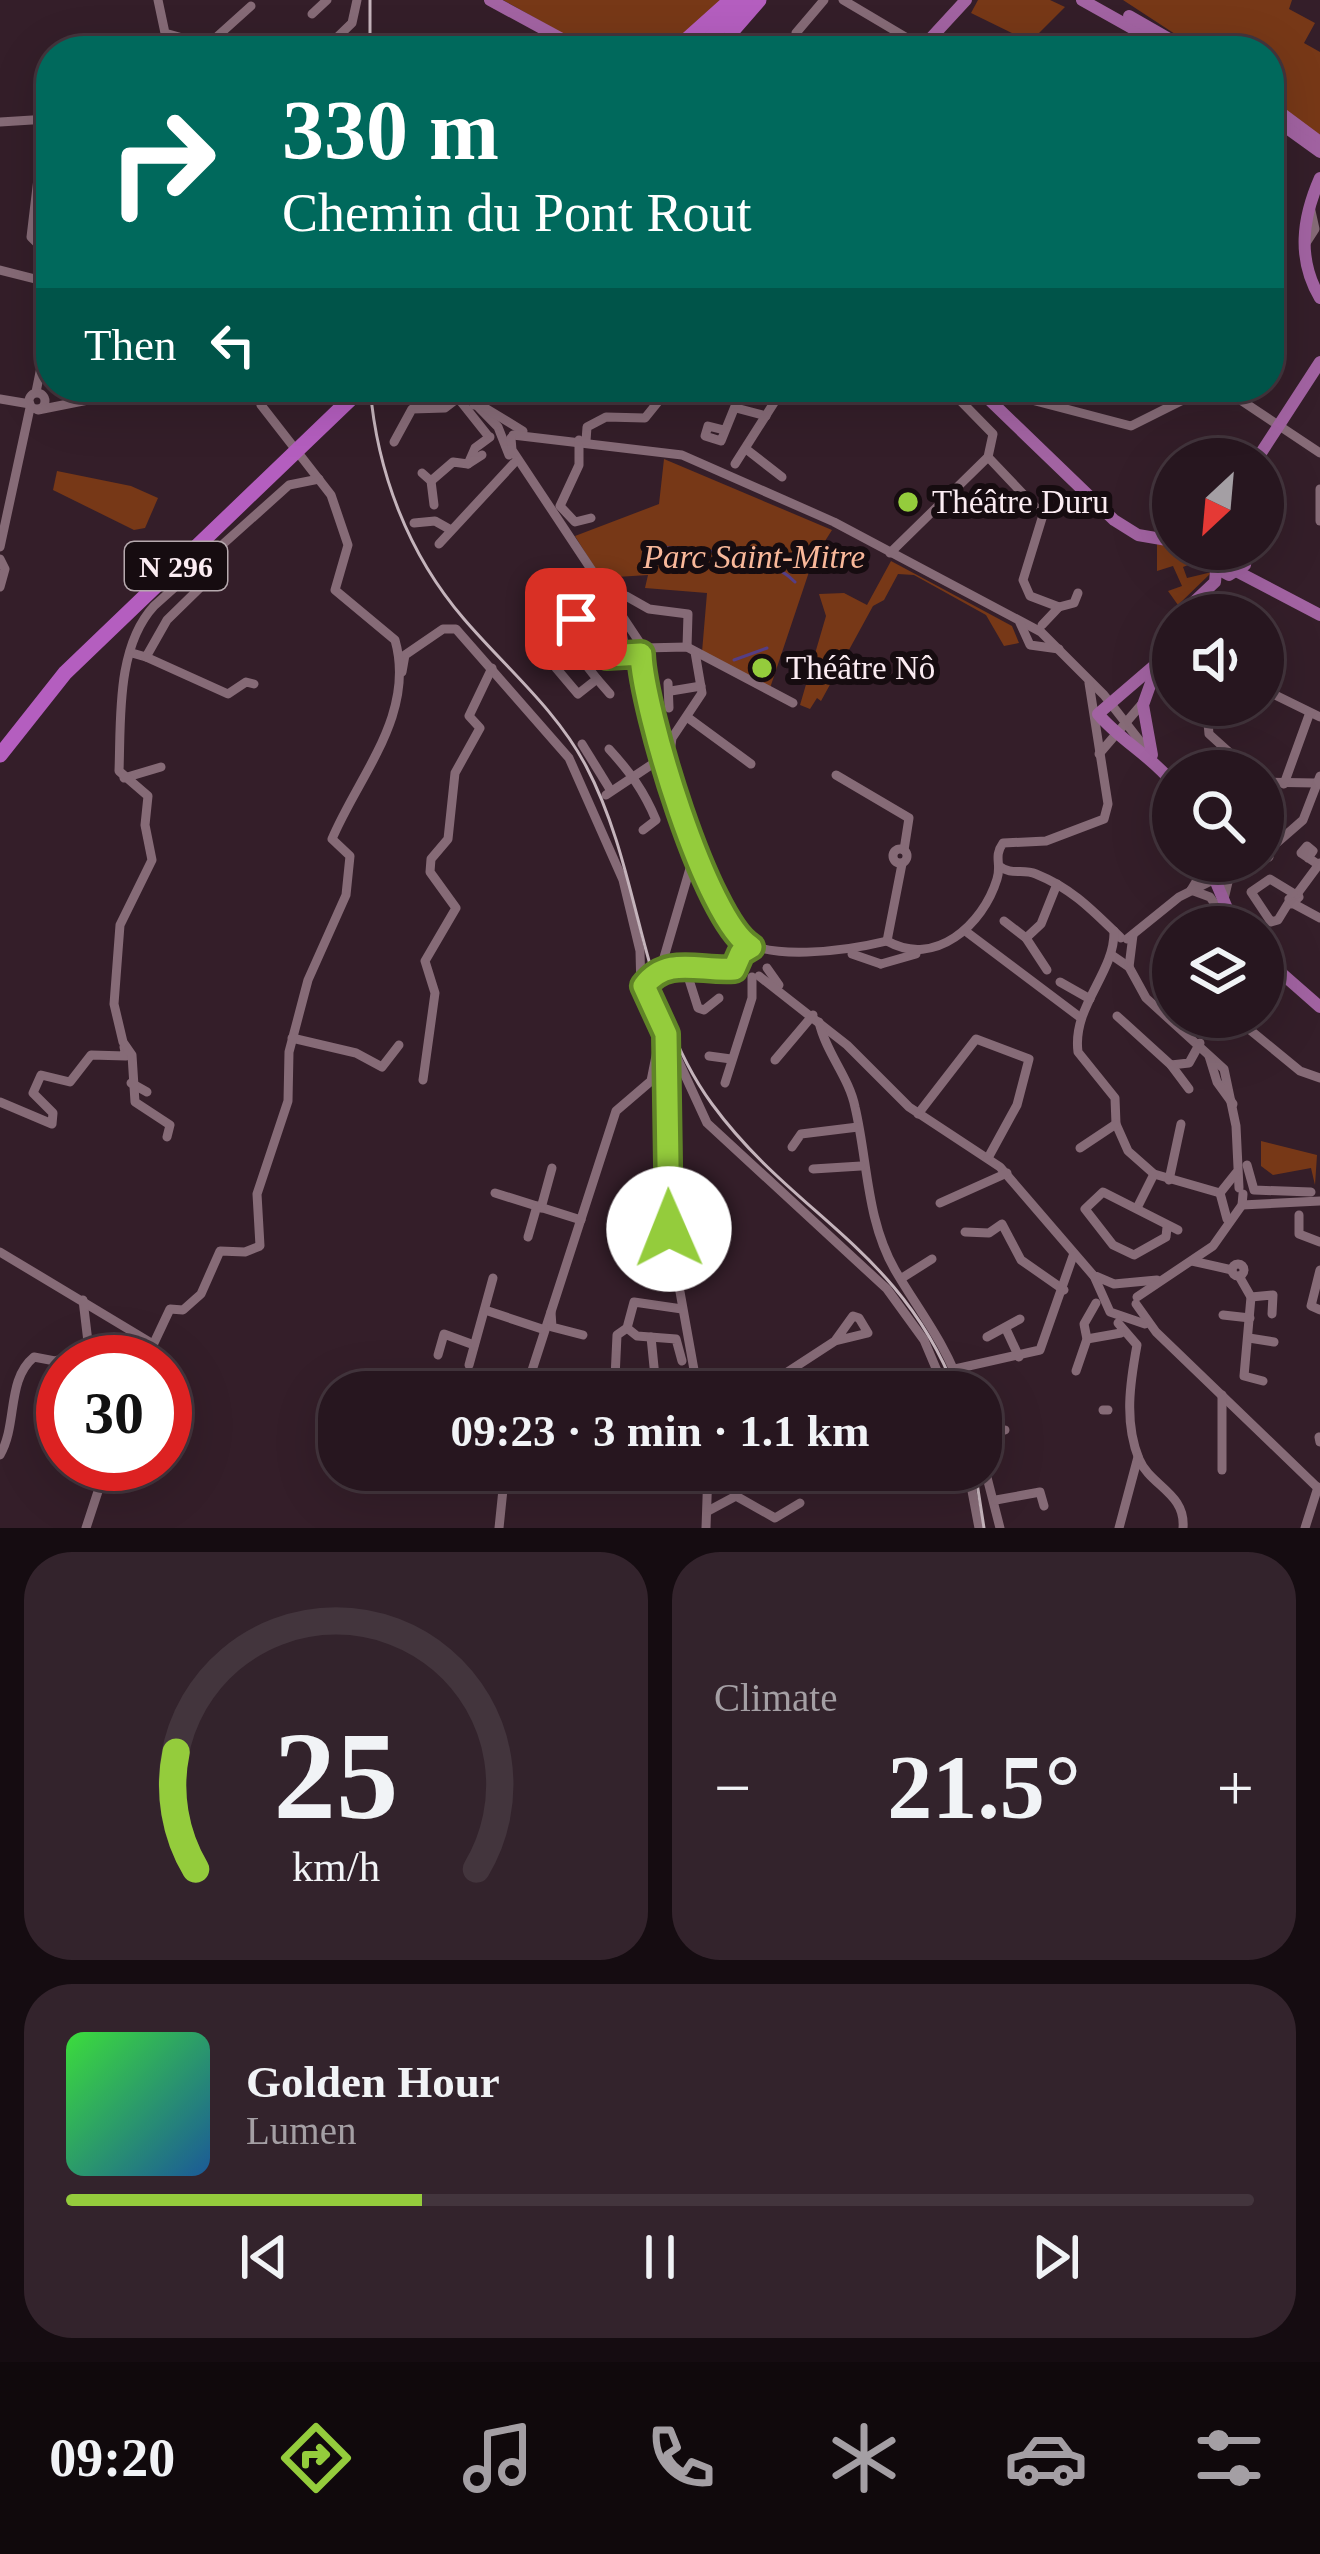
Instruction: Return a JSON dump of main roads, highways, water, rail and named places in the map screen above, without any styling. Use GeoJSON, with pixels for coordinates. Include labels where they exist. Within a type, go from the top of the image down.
{"type":"FeatureCollection","features":[{"type":"Feature","properties":{"kind":"highway"},"geometry":{"type":"LineString","coordinates":[[691,36],[731,0]]}},
{"type":"Feature","properties":{"kind":"highway"},"geometry":{"type":"LineString","coordinates":[[712,36],[745,0]]}},
{"type":"Feature","properties":{"kind":"highway"},"geometry":{"type":"LineString","coordinates":[[727,36],[759,0]]}},
{"type":"Feature","properties":{"kind":"highway","name":"N 296"},"geometry":{"type":"LineString","coordinates":[[0,737],[61,664],[333,402]]}},
{"type":"Feature","properties":{"kind":"highway","name":"N 296"},"geometry":{"type":"LineString","coordinates":[[0,755],[65,673],[347,402]]}},
{"type":"Feature","properties":{"kind":"main road"},"geometry":{"type":"LineString","coordinates":[[477,0],[547,36]]}},
{"type":"Feature","properties":{"kind":"main road"},"geometry":{"type":"LineString","coordinates":[[490,0],[550,36]]}},
{"type":"Feature","properties":{"kind":"main road"},"geometry":{"type":"LineString","coordinates":[[943,36],[968,0]]}},
{"type":"Feature","properties":{"kind":"main road"},"geometry":{"type":"LineString","coordinates":[[1082,0],[1146,36]]}},
{"type":"Feature","properties":{"kind":"main road"},"geometry":{"type":"LineString","coordinates":[[1100,0],[1164,36]]}},
{"type":"Feature","properties":{"kind":"main road"},"geometry":{"type":"LineString","coordinates":[[1284,115],[1320,142]]}},
{"type":"Feature","properties":{"kind":"main road"},"geometry":{"type":"LineString","coordinates":[[1284,127],[1320,152]]}},
{"type":"Feature","properties":{"kind":"main road"},"geometry":{"type":"LineString","coordinates":[[1320,178],[1309,206],[1306,242],[1306,271],[1320,298]]}},
{"type":"Feature","properties":{"kind":"main road"},"geometry":{"type":"LineString","coordinates":[[1269,438],[1320,362]]}},
{"type":"Feature","properties":{"kind":"main road"},"geometry":{"type":"LineString","coordinates":[[992,402],[1114,520],[1138,535],[1152,536]]}},
{"type":"Feature","properties":{"kind":"main road"},"geometry":{"type":"LineString","coordinates":[[1001,402],[1103,502],[1152,530]]}},
{"type":"Feature","properties":{"kind":"main road"},"geometry":{"type":"LineString","coordinates":[[1206,594],[1231,570]]}},
{"type":"Feature","properties":{"kind":"main road"},"geometry":{"type":"LineString","coordinates":[[1243,570],[1320,611]]}},
{"type":"Feature","properties":{"kind":"main road"},"geometry":{"type":"LineString","coordinates":[[1152,668],[1098,714],[1115,734],[1152,757]]}},
{"type":"Feature","properties":{"kind":"main road"},"geometry":{"type":"LineString","coordinates":[[1152,675],[1144,700],[1152,757]]}},
{"type":"Feature","properties":{"kind":"main road"},"geometry":{"type":"LineString","coordinates":[[1284,978],[1320,1010]]}},
{"type":"Feature","properties":{"kind":"waterway"},"geometry":{"type":"LineString","coordinates":[[658,547],[749,558],[782,571],[795,582]]}},
{"type":"Feature","properties":{"kind":"waterway"},"geometry":{"type":"LineString","coordinates":[[734,660],[767,648]]}},
{"type":"Feature","properties":{"kind":"railway"},"geometry":{"type":"LineString","coordinates":[[370,0],[370,36]]}},
{"type":"Feature","properties":{"kind":"railway"},"geometry":{"type":"LineString","coordinates":[[372,402],[388,481],[427,567],[464,619],[560,726],[586,766],[605,807],[655,981],[688,1065],[744,1143],[876,1267],[906,1302],[946,1371]]}},
{"type":"Feature","properties":{"kind":"railway"},"geometry":{"type":"LineString","coordinates":[[978,1491],[984,1528]]}},
{"type":"Feature","properties":{"kind":"place","name":"Théâtre Duru"},"geometry":{"type":"Point","coordinates":[908,502]}},
{"type":"Feature","properties":{"kind":"place","name":"Théâtre Nô"},"geometry":{"type":"Point","coordinates":[762,668]}},
{"type":"Feature","properties":{"kind":"park label","name":"Parc Saint-Mitre"},"geometry":{"type":"Point","coordinates":[754,557]}}]}
